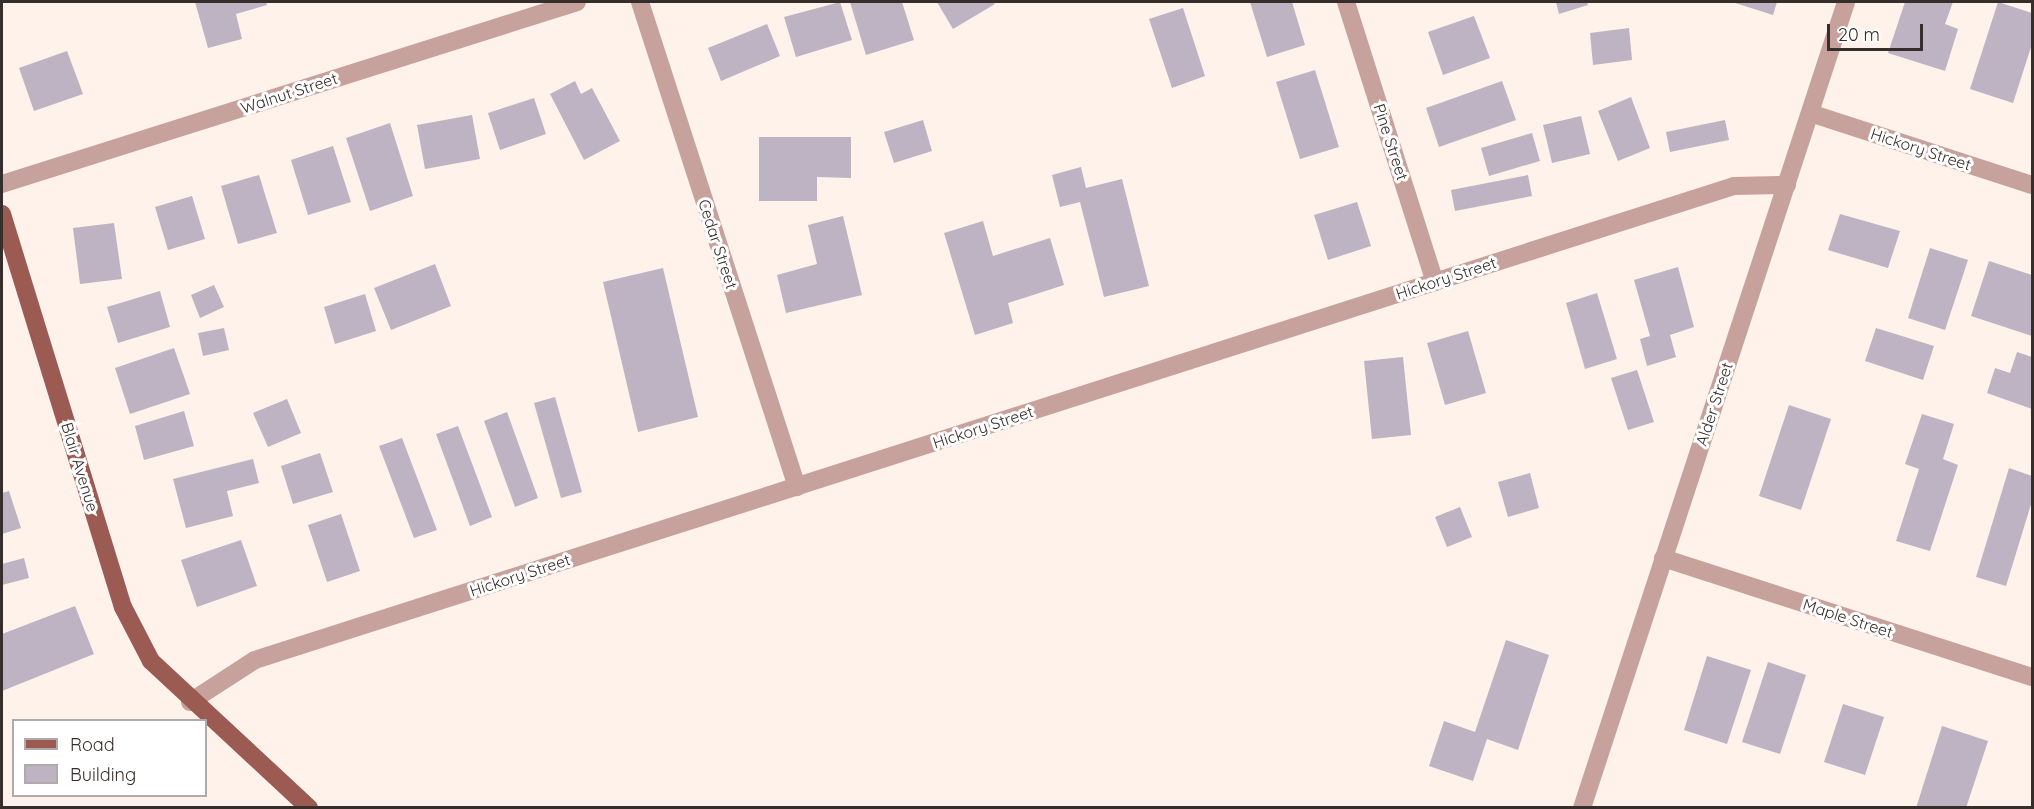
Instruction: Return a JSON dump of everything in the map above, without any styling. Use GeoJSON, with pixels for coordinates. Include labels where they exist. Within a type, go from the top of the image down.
{"type":"FeatureCollection","features":[{"type":"Feature","properties":{"kind":"main road","name":"Blair Avenue"},"geometry":{"type":"LineString","coordinates":[[2,214],[123,607],[151,661],[190,702],[309,807]]}},
{"type":"Feature","properties":{"kind":"street","name":"Walnut Street"},"geometry":{"type":"LineString","coordinates":[[2,184],[577,2]]}},
{"type":"Feature","properties":{"kind":"street","name":"Cedar Street"},"geometry":{"type":"LineString","coordinates":[[640,2],[797,487]]}},
{"type":"Feature","properties":{"kind":"street","name":"Pine Street"},"geometry":{"type":"LineString","coordinates":[[1346,2],[1435,282]]}},
{"type":"Feature","properties":{"kind":"street","name":"Alder Street"},"geometry":{"type":"LineString","coordinates":[[1582,807],[1846,2]]}},
{"type":"Feature","properties":{"kind":"street","name":"Hickory Street"},"geometry":{"type":"LineString","coordinates":[[1810,113],[2032,185]]}},
{"type":"Feature","properties":{"kind":"street","name":"Hickory Street"},"geometry":{"type":"LineString","coordinates":[[190,702],[255,660],[1734,186],[1787,185]]}},
{"type":"Feature","properties":{"kind":"street","name":"Maple Street"},"geometry":{"type":"LineString","coordinates":[[1663,558],[2032,677]]}},
{"type":"Feature","properties":{"kind":"building"},"geometry":{"type":"Polygon","coordinates":[[[195,2],[266,2],[267,5],[236,14],[242,39],[208,48],[195,2]]]}},
{"type":"Feature","properties":{"kind":"building"},"geometry":{"type":"Polygon","coordinates":[[[840,2],[852,40],[796,57],[784,17],[840,2]]]}},
{"type":"Feature","properties":{"kind":"building"},"geometry":{"type":"Polygon","coordinates":[[[850,2],[902,2],[914,40],[866,55],[850,2]]]}},
{"type":"Feature","properties":{"kind":"building"},"geometry":{"type":"Polygon","coordinates":[[[937,2],[993,2],[995,4],[953,29],[937,2]]]}},
{"type":"Feature","properties":{"kind":"building"},"geometry":{"type":"Polygon","coordinates":[[[1250,2],[1292,2],[1305,45],[1267,57],[1250,2]]]}},
{"type":"Feature","properties":{"kind":"building"},"geometry":{"type":"Polygon","coordinates":[[[1556,2],[1587,2],[1588,5],[1559,14],[1556,2]]]}},
{"type":"Feature","properties":{"kind":"building"},"geometry":{"type":"Polygon","coordinates":[[[1732,2],[1777,2],[1773,15],[1732,2]]]}},
{"type":"Feature","properties":{"kind":"building"},"geometry":{"type":"Polygon","coordinates":[[[1905,2],[1953,2],[1945,24],[1958,29],[1945,71],[1888,53],[1905,2]]]}},
{"type":"Feature","properties":{"kind":"building"},"geometry":{"type":"Polygon","coordinates":[[[1998,2],[2032,13],[2032,44],[2013,103],[1970,89],[1998,2]]]}},
{"type":"Feature","properties":{"kind":"building"},"geometry":{"type":"Polygon","coordinates":[[[1183,8],[1205,76],[1172,88],[1149,19],[1183,8]]]}},
{"type":"Feature","properties":{"kind":"building"},"geometry":{"type":"Polygon","coordinates":[[[1474,16],[1490,58],[1443,75],[1428,32],[1474,16]]]}},
{"type":"Feature","properties":{"kind":"building"},"geometry":{"type":"Polygon","coordinates":[[[767,24],[780,56],[721,81],[708,48],[767,24]]]}},
{"type":"Feature","properties":{"kind":"building"},"geometry":{"type":"Polygon","coordinates":[[[1629,28],[1632,60],[1593,65],[1590,33],[1629,28]]]}},
{"type":"Feature","properties":{"kind":"building"},"geometry":{"type":"Polygon","coordinates":[[[67,51],[83,94],[34,111],[19,68],[67,51]]]}},
{"type":"Feature","properties":{"kind":"building"},"geometry":{"type":"Polygon","coordinates":[[[1315,70],[1339,147],[1300,159],[1276,82],[1315,70]]]}},
{"type":"Feature","properties":{"kind":"building"},"geometry":{"type":"Polygon","coordinates":[[[575,81],[581,94],[592,88],[620,141],[584,160],[550,94],[575,81]]]}},
{"type":"Feature","properties":{"kind":"building"},"geometry":{"type":"Polygon","coordinates":[[[1502,81],[1516,120],[1439,147],[1426,108],[1502,81]]]}},
{"type":"Feature","properties":{"kind":"building"},"geometry":{"type":"Polygon","coordinates":[[[1631,97],[1650,148],[1618,161],[1598,111],[1631,97]]]}},
{"type":"Feature","properties":{"kind":"building"},"geometry":{"type":"Polygon","coordinates":[[[534,98],[546,134],[500,150],[488,113],[534,98]]]}},
{"type":"Feature","properties":{"kind":"building"},"geometry":{"type":"Polygon","coordinates":[[[472,115],[480,159],[425,169],[417,125],[472,115]]]}},
{"type":"Feature","properties":{"kind":"building"},"geometry":{"type":"Polygon","coordinates":[[[1581,116],[1590,154],[1552,163],[1543,125],[1581,116]]]}},
{"type":"Feature","properties":{"kind":"building"},"geometry":{"type":"Polygon","coordinates":[[[923,120],[932,151],[894,163],[884,132],[923,120]]]}},
{"type":"Feature","properties":{"kind":"building"},"geometry":{"type":"Polygon","coordinates":[[[1725,120],[1729,140],[1670,152],[1666,132],[1725,120]]]}},
{"type":"Feature","properties":{"kind":"building"},"geometry":{"type":"Polygon","coordinates":[[[390,123],[413,196],[370,211],[346,138],[390,123]]]}},
{"type":"Feature","properties":{"kind":"building"},"geometry":{"type":"Polygon","coordinates":[[[1532,133],[1540,161],[1489,176],[1481,148],[1532,133]]]}},
{"type":"Feature","properties":{"kind":"building"},"geometry":{"type":"Polygon","coordinates":[[[759,137],[851,137],[851,178],[817,177],[817,201],[759,201],[759,137]]]}},
{"type":"Feature","properties":{"kind":"building"},"geometry":{"type":"Polygon","coordinates":[[[333,146],[351,202],[308,215],[291,160],[333,146]]]}},
{"type":"Feature","properties":{"kind":"building"},"geometry":{"type":"Polygon","coordinates":[[[1081,167],[1086,188],[1122,179],[1149,286],[1104,297],[1080,202],[1060,207],[1052,175],[1081,167]]]}},
{"type":"Feature","properties":{"kind":"building"},"geometry":{"type":"Polygon","coordinates":[[[259,175],[277,233],[238,244],[221,186],[259,175]]]}},
{"type":"Feature","properties":{"kind":"building"},"geometry":{"type":"Polygon","coordinates":[[[1528,175],[1532,196],[1455,211],[1451,190],[1528,175]]]}},
{"type":"Feature","properties":{"kind":"building"},"geometry":{"type":"Polygon","coordinates":[[[192,196],[205,239],[168,250],[155,207],[192,196]]]}},
{"type":"Feature","properties":{"kind":"building"},"geometry":{"type":"Polygon","coordinates":[[[1357,202],[1371,246],[1328,260],[1314,215],[1357,202]]]}},
{"type":"Feature","properties":{"kind":"building"},"geometry":{"type":"Polygon","coordinates":[[[1840,214],[1900,231],[1888,268],[1828,250],[1840,214]]]}},
{"type":"Feature","properties":{"kind":"building"},"geometry":{"type":"Polygon","coordinates":[[[843,216],[862,295],[786,313],[777,275],[817,264],[808,225],[843,216]]]}},
{"type":"Feature","properties":{"kind":"building"},"geometry":{"type":"Polygon","coordinates":[[[983,221],[993,256],[1050,238],[1064,285],[1008,303],[1013,323],[975,335],[944,233],[983,221]]]}},
{"type":"Feature","properties":{"kind":"building"},"geometry":{"type":"Polygon","coordinates":[[[114,223],[122,279],[80,284],[73,228],[114,223]]]}},
{"type":"Feature","properties":{"kind":"building"},"geometry":{"type":"Polygon","coordinates":[[[1930,248],[1968,260],[1945,330],[1908,318],[1930,248]]]}},
{"type":"Feature","properties":{"kind":"building"},"geometry":{"type":"Polygon","coordinates":[[[1989,261],[2032,275],[2032,336],[1971,316],[1989,261]]]}},
{"type":"Feature","properties":{"kind":"building"},"geometry":{"type":"Polygon","coordinates":[[[435,264],[451,306],[391,330],[374,288],[435,264]]]}},
{"type":"Feature","properties":{"kind":"building"},"geometry":{"type":"Polygon","coordinates":[[[1678,267],[1694,327],[1670,335],[1676,357],[1647,366],[1640,339],[1650,336],[1634,280],[1678,267]]]}},
{"type":"Feature","properties":{"kind":"building"},"geometry":{"type":"Polygon","coordinates":[[[663,268],[698,417],[638,432],[603,282],[663,268]]]}},
{"type":"Feature","properties":{"kind":"building"},"geometry":{"type":"Polygon","coordinates":[[[214,285],[224,307],[200,318],[191,295],[214,285]]]}},
{"type":"Feature","properties":{"kind":"building"},"geometry":{"type":"Polygon","coordinates":[[[160,291],[170,327],[118,343],[107,307],[160,291]]]}},
{"type":"Feature","properties":{"kind":"building"},"geometry":{"type":"Polygon","coordinates":[[[1597,293],[1617,359],[1585,369],[1566,303],[1597,293]]]}},
{"type":"Feature","properties":{"kind":"building"},"geometry":{"type":"Polygon","coordinates":[[[365,294],[376,331],[335,344],[324,307],[365,294]]]}},
{"type":"Feature","properties":{"kind":"building"},"geometry":{"type":"Polygon","coordinates":[[[224,328],[229,350],[203,356],[198,333],[224,328]]]}},
{"type":"Feature","properties":{"kind":"building"},"geometry":{"type":"Polygon","coordinates":[[[1876,328],[1934,346],[1923,380],[1865,361],[1876,328]]]}},
{"type":"Feature","properties":{"kind":"building"},"geometry":{"type":"Polygon","coordinates":[[[1468,331],[1486,393],[1445,405],[1427,343],[1468,331]]]}},
{"type":"Feature","properties":{"kind":"building"},"geometry":{"type":"Polygon","coordinates":[[[174,348],[190,394],[130,414],[115,368],[174,348]]]}},
{"type":"Feature","properties":{"kind":"building"},"geometry":{"type":"Polygon","coordinates":[[[2017,352],[2032,357],[2032,409],[1987,393],[1995,368],[2010,373],[2017,352]]]}},
{"type":"Feature","properties":{"kind":"building"},"geometry":{"type":"Polygon","coordinates":[[[1403,357],[1411,435],[1372,439],[1364,361],[1403,357]]]}},
{"type":"Feature","properties":{"kind":"building"},"geometry":{"type":"Polygon","coordinates":[[[1637,370],[1654,422],[1628,430],[1611,378],[1637,370]]]}},
{"type":"Feature","properties":{"kind":"building"},"geometry":{"type":"Polygon","coordinates":[[[555,397],[582,492],[561,498],[534,403],[555,397]]]}},
{"type":"Feature","properties":{"kind":"building"},"geometry":{"type":"Polygon","coordinates":[[[287,399],[301,433],[268,447],[253,413],[287,399]]]}},
{"type":"Feature","properties":{"kind":"building"},"geometry":{"type":"Polygon","coordinates":[[[1789,405],[1831,419],[1801,510],[1759,496],[1789,405]]]}},
{"type":"Feature","properties":{"kind":"building"},"geometry":{"type":"Polygon","coordinates":[[[184,411],[194,446],[144,460],[135,426],[184,411]]]}},
{"type":"Feature","properties":{"kind":"building"},"geometry":{"type":"Polygon","coordinates":[[[507,412],[538,498],[515,507],[484,421],[507,412]]]}},
{"type":"Feature","properties":{"kind":"building"},"geometry":{"type":"Polygon","coordinates":[[[1922,414],[1954,424],[1943,459],[1958,465],[1930,551],[1896,541],[1919,469],[1905,464],[1922,414]]]}},
{"type":"Feature","properties":{"kind":"building"},"geometry":{"type":"Polygon","coordinates":[[[458,426],[492,517],[470,526],[436,434],[458,426]]]}},
{"type":"Feature","properties":{"kind":"building"},"geometry":{"type":"Polygon","coordinates":[[[402,438],[437,530],[414,538],[379,446],[402,438]]]}},
{"type":"Feature","properties":{"kind":"building"},"geometry":{"type":"Polygon","coordinates":[[[320,453],[333,492],[293,504],[281,466],[320,453]]]}},
{"type":"Feature","properties":{"kind":"building"},"geometry":{"type":"Polygon","coordinates":[[[253,459],[259,483],[227,491],[233,516],[186,528],[173,479],[253,459]]]}},
{"type":"Feature","properties":{"kind":"building"},"geometry":{"type":"Polygon","coordinates":[[[2009,468],[2032,476],[2032,501],[2006,586],[1976,577],[2009,468]]]}},
{"type":"Feature","properties":{"kind":"building"},"geometry":{"type":"Polygon","coordinates":[[[1530,473],[1539,508],[1508,517],[1498,482],[1530,473]]]}},
{"type":"Feature","properties":{"kind":"building"},"geometry":{"type":"Polygon","coordinates":[[[9,491],[21,528],[2,534],[2,493],[9,491]]]}},
{"type":"Feature","properties":{"kind":"building"},"geometry":{"type":"Polygon","coordinates":[[[1460,507],[1472,537],[1447,547],[1435,517],[1460,507]]]}},
{"type":"Feature","properties":{"kind":"building"},"geometry":{"type":"Polygon","coordinates":[[[341,514],[360,571],[327,582],[308,525],[341,514]]]}},
{"type":"Feature","properties":{"kind":"building"},"geometry":{"type":"Polygon","coordinates":[[[241,540],[257,586],[197,607],[181,560],[241,540]]]}},
{"type":"Feature","properties":{"kind":"building"},"geometry":{"type":"Polygon","coordinates":[[[24,558],[29,578],[2,585],[2,564],[24,558]]]}},
{"type":"Feature","properties":{"kind":"building"},"geometry":{"type":"Polygon","coordinates":[[[75,606],[94,654],[2,691],[2,634],[75,606]]]}},
{"type":"Feature","properties":{"kind":"building"},"geometry":{"type":"Polygon","coordinates":[[[1506,640],[1549,655],[1518,750],[1487,739],[1473,781],[1429,766],[1444,721],[1475,732],[1506,640]]]}},
{"type":"Feature","properties":{"kind":"building"},"geometry":{"type":"Polygon","coordinates":[[[1707,656],[1751,670],[1727,744],[1684,730],[1707,656]]]}},
{"type":"Feature","properties":{"kind":"building"},"geometry":{"type":"Polygon","coordinates":[[[1768,662],[1806,675],[1780,754],[1742,742],[1768,662]]]}},
{"type":"Feature","properties":{"kind":"building"},"geometry":{"type":"Polygon","coordinates":[[[1843,704],[1884,717],[1865,775],[1824,762],[1843,704]]]}},
{"type":"Feature","properties":{"kind":"building"},"geometry":{"type":"Polygon","coordinates":[[[1942,726],[1988,741],[1966,808],[1916,808],[1942,726]]]}}]}
